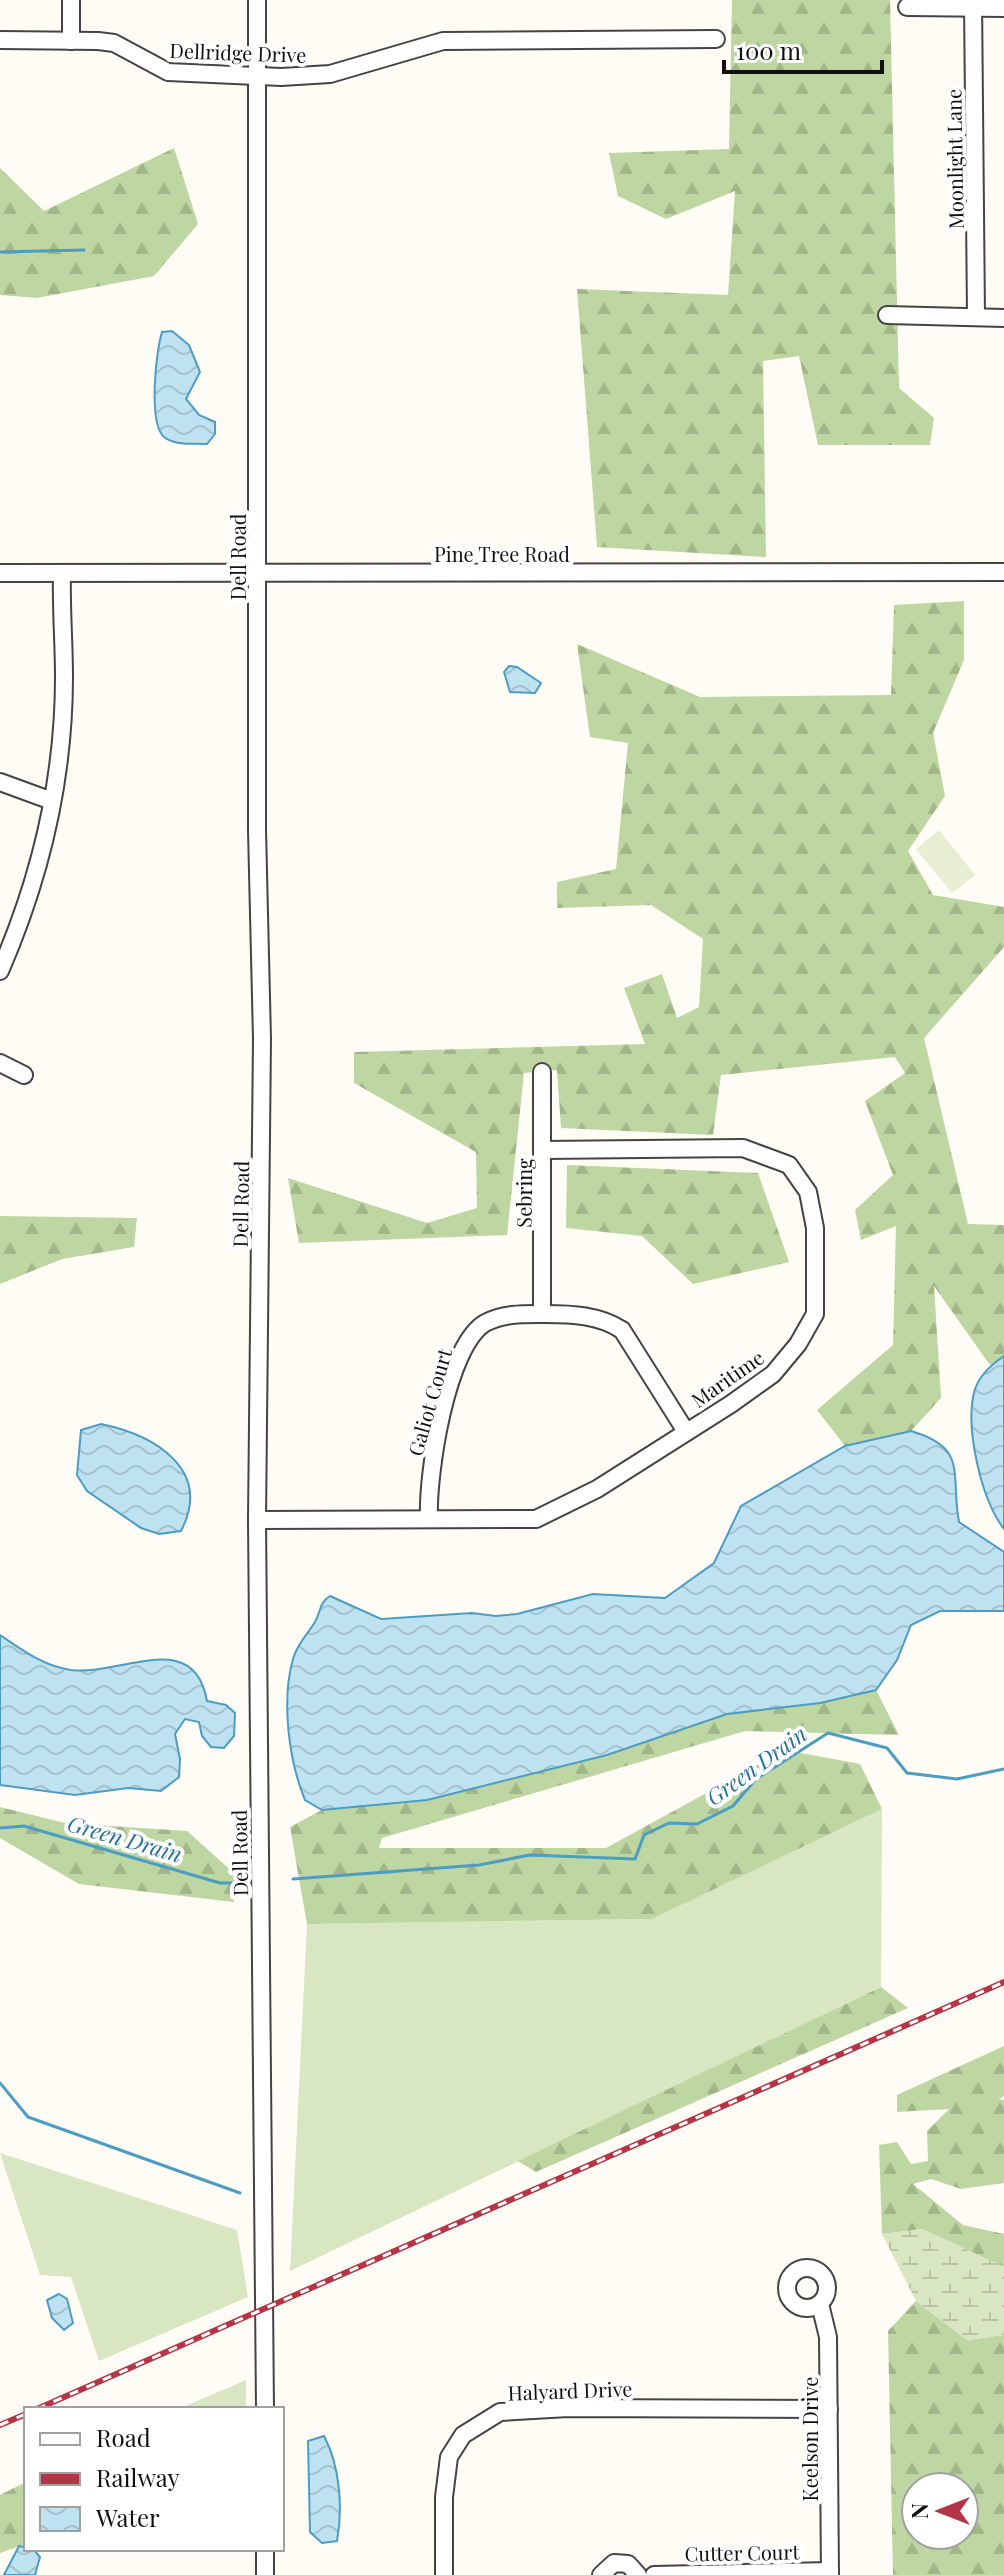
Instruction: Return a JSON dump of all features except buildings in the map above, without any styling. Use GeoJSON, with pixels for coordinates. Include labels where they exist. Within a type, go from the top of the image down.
{"type":"FeatureCollection","features":[{"type":"Feature","properties":{"kind":"street"},"geometry":{"type":"LineString","coordinates":[[71,0],[71,41]]}},
{"type":"Feature","properties":{"kind":"street","name":"Dell Road"},"geometry":{"type":"LineString","coordinates":[[257,0],[257,573],[262,1039],[257,1520],[265,2407]]}},
{"type":"Feature","properties":{"kind":"street"},"geometry":{"type":"LineString","coordinates":[[907,7],[973,4],[1004,8]]}},
{"type":"Feature","properties":{"kind":"street","name":"Moonlight Lane"},"geometry":{"type":"LineString","coordinates":[[973,4],[976,317]]}},
{"type":"Feature","properties":{"kind":"street","name":"Dellridge Drive"},"geometry":{"type":"LineString","coordinates":[[0,40],[114,43],[168,72],[256,76],[330,74],[443,41],[716,39]]}},
{"type":"Feature","properties":{"kind":"street"},"geometry":{"type":"LineString","coordinates":[[887,315],[1004,318]]}},
{"type":"Feature","properties":{"kind":"street","name":"Pine Tree Road"},"geometry":{"type":"LineString","coordinates":[[0,573],[1004,572]]}},
{"type":"Feature","properties":{"kind":"street"},"geometry":{"type":"LineString","coordinates":[[0,971],[32,890],[52,801],[63,713],[62,573]]}},
{"type":"Feature","properties":{"kind":"street"},"geometry":{"type":"LineString","coordinates":[[0,782],[52,801]]}},
{"type":"Feature","properties":{"kind":"street"},"geometry":{"type":"LineString","coordinates":[[0,1063],[24,1075]]}},
{"type":"Feature","properties":{"kind":"street","name":"Sebring"},"geometry":{"type":"LineString","coordinates":[[542,1072],[542,1314]]}},
{"type":"Feature","properties":{"kind":"street","name":"Maritime"},"geometry":{"type":"LineString","coordinates":[[257,1520],[536,1519],[597,1489],[685,1430],[731,1404],[773,1374],[798,1344],[815,1314],[815,1228],[808,1192],[789,1165],[743,1148],[543,1150]]}},
{"type":"Feature","properties":{"kind":"street","name":"Galiot Court"},"geometry":{"type":"LineString","coordinates":[[429,1519],[433,1447],[463,1348],[484,1324],[511,1314],[589,1317],[622,1330],[685,1430]]}},
{"type":"Feature","properties":{"kind":"street","name":"Keelson Drive"},"geometry":{"type":"LineString","coordinates":[[820,2304],[828,2337],[830,2573]]}},
{"type":"Feature","properties":{"kind":"street","name":"Halyard Drive"},"geometry":{"type":"LineString","coordinates":[[444,2575],[444,2497],[449,2457],[463,2435],[500,2412],[568,2408],[829,2409]]}},
{"type":"Feature","properties":{"kind":"street"},"geometry":{"type":"LineString","coordinates":[[265,2551],[265,2575]]}},
{"type":"Feature","properties":{"kind":"street"},"geometry":{"type":"LineString","coordinates":[[601,2575],[614,2563],[628,2564],[638,2575]]}},
{"type":"Feature","properties":{"kind":"street","name":"Cutter Court"},"geometry":{"type":"LineString","coordinates":[[654,2575],[830,2573]]}},
{"type":"Feature","properties":{"kind":"green space"},"geometry":{"type":"Polygon","coordinates":[[[732,0],[890,0],[899,388],[934,418],[930,445],[818,445],[799,356],[763,361],[766,557],[597,547],[577,289],[728,295],[735,191],[666,219],[618,196],[609,153],[729,149],[732,0]]]}},
{"type":"Feature","properties":{"kind":"green space"},"geometry":{"type":"Polygon","coordinates":[[[174,148],[198,224],[154,276],[37,298],[0,295],[0,168],[44,211],[174,148]]]}},
{"type":"Feature","properties":{"kind":"green space"},"geometry":{"type":"Polygon","coordinates":[[[964,601],[964,660],[933,733],[945,796],[908,851],[933,895],[1004,907],[1004,947],[924,1038],[968,1224],[1004,1225],[1004,1356],[990,1365],[934,1286],[941,1398],[911,1431],[845,1446],[817,1410],[893,1345],[896,1226],[861,1240],[855,1210],[893,1175],[865,1101],[905,1073],[895,1057],[721,1075],[713,1135],[561,1128],[557,1070],[524,1073],[507,1235],[299,1243],[288,1178],[427,1223],[477,1208],[476,1152],[354,1083],[354,1052],[645,1044],[624,988],[662,974],[677,1018],[699,1007],[703,939],[651,905],[557,908],[557,882],[616,869],[628,743],[590,737],[577,644],[700,697],[891,695],[894,605],[964,601]]]}},
{"type":"Feature","properties":{"kind":"green space"},"geometry":{"type":"Polygon","coordinates":[[[939,830],[975,875],[952,893],[916,849],[939,830]]]}},
{"type":"Feature","properties":{"kind":"green space"},"geometry":{"type":"Polygon","coordinates":[[[567,1165],[758,1173],[789,1262],[693,1284],[642,1236],[566,1228],[567,1165]]]}},
{"type":"Feature","properties":{"kind":"green space"},"geometry":{"type":"Polygon","coordinates":[[[0,1216],[137,1218],[134,1247],[62,1259],[0,1284],[0,1216]]]}},
{"type":"Feature","properties":{"kind":"green space"},"geometry":{"type":"Polygon","coordinates":[[[876,1690],[899,1735],[745,1731],[382,1838],[379,1848],[606,1848],[785,1750],[860,1764],[882,1809],[652,1919],[307,1924],[290,1827],[322,1810],[427,1800],[607,1755],[727,1714],[820,1703],[876,1690]]]}},
{"type":"Feature","properties":{"kind":"green space"},"geometry":{"type":"Polygon","coordinates":[[[0,1807],[65,1823],[187,1831],[235,1874],[234,1902],[79,1884],[0,1838],[0,1807]]]}},
{"type":"Feature","properties":{"kind":"green space"},"geometry":{"type":"Polygon","coordinates":[[[882,1809],[881,1987],[290,2271],[307,1924],[652,1919],[882,1809]]]}},
{"type":"Feature","properties":{"kind":"green space"},"geometry":{"type":"Polygon","coordinates":[[[881,1987],[908,2008],[536,2172],[518,2161],[881,1987]]]}},
{"type":"Feature","properties":{"kind":"green space"},"geometry":{"type":"Polygon","coordinates":[[[1004,2046],[1004,2096],[999,2099],[1004,2100],[1004,2183],[961,2189],[931,2179],[913,2184],[963,2225],[1004,2234],[1004,2267],[922,2229],[882,2234],[879,2145],[897,2142],[911,2164],[928,2161],[927,2131],[949,2109],[897,2112],[897,2095],[1004,2046]]]}},
{"type":"Feature","properties":{"kind":"green space"},"geometry":{"type":"Polygon","coordinates":[[[0,2153],[237,2230],[248,2297],[99,2361],[71,2277],[40,2275],[0,2153]]]}},
{"type":"Feature","properties":{"kind":"green space"},"geometry":{"type":"Polygon","coordinates":[[[922,2229],[1004,2267],[1004,2335],[967,2340],[916,2301],[882,2234],[922,2229]]]}},
{"type":"Feature","properties":{"kind":"green space"},"geometry":{"type":"Polygon","coordinates":[[[916,2301],[967,2340],[1004,2335],[1004,2575],[893,2575],[888,2331],[916,2301]]]}},
{"type":"Feature","properties":{"kind":"green space"},"geometry":{"type":"Polygon","coordinates":[[[246,2380],[246,2407],[184,2407],[246,2380]]]}},
{"type":"Feature","properties":{"kind":"green space"},"geometry":{"type":"Polygon","coordinates":[[[24,2483],[24,2545],[0,2553],[0,2495],[24,2483]]]}},
{"type":"Feature","properties":{"kind":"water"},"geometry":{"type":"Polygon","coordinates":[[[172,331],[189,345],[200,372],[186,399],[199,415],[215,422],[215,434],[207,444],[174,442],[164,437],[159,429],[155,403],[158,354],[162,332],[172,331]]]}},
{"type":"Feature","properties":{"kind":"water"},"geometry":{"type":"Polygon","coordinates":[[[509,666],[517,667],[541,683],[535,693],[510,692],[504,672],[509,666]]]}},
{"type":"Feature","properties":{"kind":"water"},"geometry":{"type":"Polygon","coordinates":[[[1004,1356],[1004,1529],[988,1500],[977,1462],[972,1404],[977,1384],[987,1370],[1004,1356]]]}},
{"type":"Feature","properties":{"kind":"water"},"geometry":{"type":"Polygon","coordinates":[[[101,1424],[140,1437],[173,1458],[184,1473],[189,1490],[189,1509],[181,1531],[159,1534],[141,1528],[87,1491],[77,1475],[81,1430],[101,1424]]]}},
{"type":"Feature","properties":{"kind":"water"},"geometry":{"type":"Polygon","coordinates":[[[911,1431],[942,1446],[949,1455],[955,1477],[959,1522],[1004,1552],[1004,1611],[940,1611],[911,1625],[897,1660],[876,1690],[820,1703],[727,1714],[607,1755],[427,1800],[322,1810],[305,1800],[288,1731],[289,1676],[297,1649],[315,1622],[322,1604],[330,1596],[381,1619],[472,1613],[496,1616],[517,1614],[593,1594],[665,1598],[714,1563],[741,1506],[845,1446],[911,1431]]]}},
{"type":"Feature","properties":{"kind":"water"},"geometry":{"type":"Polygon","coordinates":[[[0,1635],[43,1661],[71,1670],[91,1670],[153,1660],[171,1660],[187,1666],[199,1679],[207,1701],[226,1705],[235,1713],[234,1736],[224,1748],[211,1747],[202,1736],[199,1722],[185,1719],[175,1734],[180,1759],[179,1777],[161,1791],[128,1788],[75,1795],[0,1785],[0,1635]]]}},
{"type":"Feature","properties":{"kind":"water"},"geometry":{"type":"Polygon","coordinates":[[[59,2294],[67,2299],[73,2323],[64,2330],[52,2318],[47,2300],[59,2294]]]}},
{"type":"Feature","properties":{"kind":"water"},"geometry":{"type":"Polygon","coordinates":[[[324,2436],[337,2474],[340,2515],[337,2541],[322,2543],[310,2532],[308,2441],[324,2436]]]}},
{"type":"Feature","properties":{"kind":"water"},"geometry":{"type":"Polygon","coordinates":[[[19,2546],[24,2547],[24,2551],[35,2551],[40,2557],[35,2575],[4,2575],[19,2546]]]}},
{"type":"Feature","properties":{"kind":"waterway"},"geometry":{"type":"LineString","coordinates":[[0,252],[84,250]]}},
{"type":"Feature","properties":{"kind":"waterway","name":"Green Drain"},"geometry":{"type":"LineString","coordinates":[[293,1879],[479,1865],[530,1855],[635,1859],[644,1835],[669,1823],[697,1824],[733,1806],[756,1779],[828,1733],[887,1748],[907,1773],[957,1779],[1004,1769]]}},
{"type":"Feature","properties":{"kind":"waterway","name":"Green Drain"},"geometry":{"type":"LineString","coordinates":[[0,1828],[24,1826],[220,1883],[240,1883]]}},
{"type":"Feature","properties":{"kind":"waterway"},"geometry":{"type":"LineString","coordinates":[[0,2083],[28,2117],[240,2193]]}},
{"type":"Feature","properties":{"kind":"railway"},"geometry":{"type":"LineString","coordinates":[[42,2407],[1004,1982]]}},
{"type":"Feature","properties":{"kind":"railway"},"geometry":{"type":"LineString","coordinates":[[0,2425],[24,2415]]}}]}
